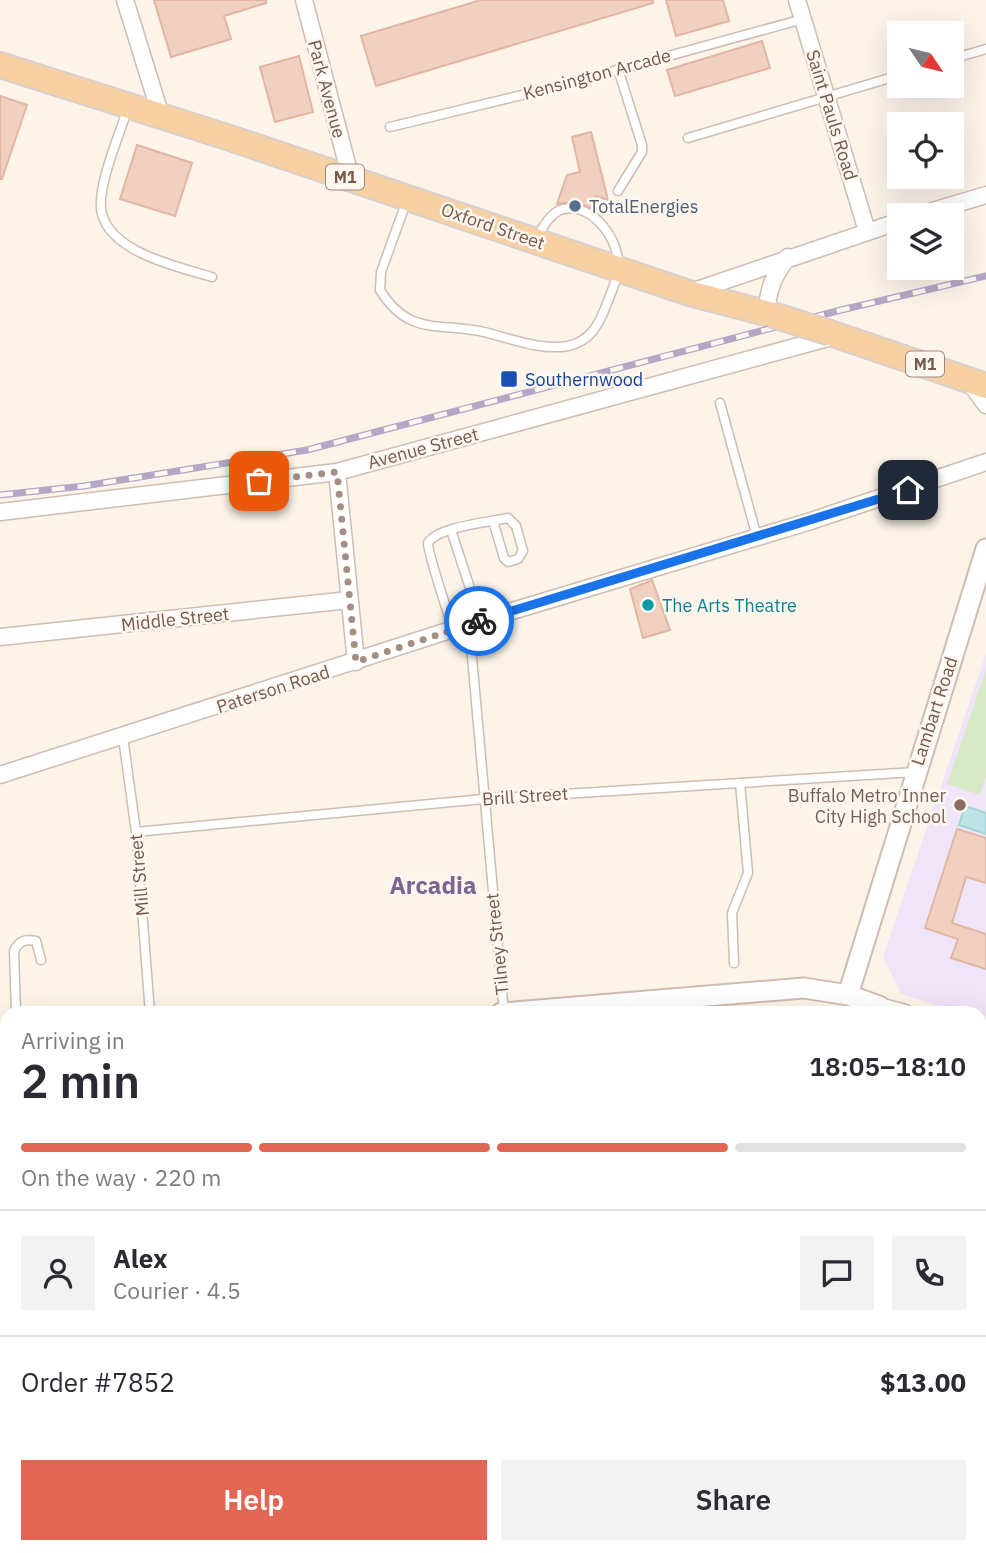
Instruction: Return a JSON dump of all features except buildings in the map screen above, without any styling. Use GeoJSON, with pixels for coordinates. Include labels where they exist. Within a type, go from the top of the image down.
{"type":"FeatureCollection","features":[{"type":"Feature","properties":{"kind":"main road","name":"Oxford Street"},"geometry":{"type":"LineString","coordinates":[[0,65],[351,178],[689,293],[770,314],[976,382]]}},
{"type":"Feature","properties":{"kind":"street"},"geometry":{"type":"LineString","coordinates":[[125,0],[161,116]]}},
{"type":"Feature","properties":{"kind":"street","name":"Park Avenue"},"geometry":{"type":"LineString","coordinates":[[304,0],[351,178]]}},
{"type":"Feature","properties":{"kind":"street","name":"Saint Pauls Road"},"geometry":{"type":"LineString","coordinates":[[797,0],[867,231]]}},
{"type":"Feature","properties":{"kind":"street"},"geometry":{"type":"LineString","coordinates":[[959,203],[986,195]]}},
{"type":"Feature","properties":{"kind":"street"},"geometry":{"type":"LineString","coordinates":[[689,293],[887,225]]}},
{"type":"Feature","properties":{"kind":"street"},"geometry":{"type":"LineString","coordinates":[[770,314],[770,286],[776,272],[788,257]]}},
{"type":"Feature","properties":{"kind":"street","name":"Avenue Street"},"geometry":{"type":"LineString","coordinates":[[0,513],[337,472],[834,334]]}},
{"type":"Feature","properties":{"kind":"street"},"geometry":{"type":"LineString","coordinates":[[976,382],[986,405]]}},
{"type":"Feature","properties":{"kind":"street","name":"Paterson Road"},"geometry":{"type":"LineString","coordinates":[[0,775],[469,624],[908,490],[986,462]]}},
{"type":"Feature","properties":{"kind":"street"},"geometry":{"type":"LineString","coordinates":[[337,472],[356,662]]}},
{"type":"Feature","properties":{"kind":"street","name":"Lambart Road"},"geometry":{"type":"LineString","coordinates":[[848,995],[986,549]]}},
{"type":"Feature","properties":{"kind":"street","name":"Middle Street"},"geometry":{"type":"LineString","coordinates":[[0,637],[349,600]]}},
{"type":"Feature","properties":{"kind":"street"},"geometry":{"type":"LineString","coordinates":[[587,1006],[804,988],[848,995],[873,1006]]}},
{"type":"Feature","properties":{"kind":"lane","name":"Kensington Arcade"},"geometry":{"type":"LineString","coordinates":[[390,127],[803,19]]}},
{"type":"Feature","properties":{"kind":"lane"},"geometry":{"type":"LineString","coordinates":[[964,55],[986,49]]}},
{"type":"Feature","properties":{"kind":"lane"},"geometry":{"type":"LineString","coordinates":[[618,69],[642,145],[642,152],[618,191]]}},
{"type":"Feature","properties":{"kind":"lane"},"geometry":{"type":"LineString","coordinates":[[688,138],[887,79]]}},
{"type":"Feature","properties":{"kind":"lane"},"geometry":{"type":"LineString","coordinates":[[129,106],[103,189],[101,213],[109,229],[127,245],[151,258],[212,277]]}},
{"type":"Feature","properties":{"kind":"lane"},"geometry":{"type":"LineString","coordinates":[[408,197],[381,272],[380,290],[392,305],[420,326],[469,329],[544,346],[577,343],[590,336],[600,320],[618,268],[614,240],[598,221],[583,212],[559,211],[534,240]]}},
{"type":"Feature","properties":{"kind":"lane"},"geometry":{"type":"LineString","coordinates":[[720,403],[757,537]]}},
{"type":"Feature","properties":{"kind":"lane"},"geometry":{"type":"LineString","coordinates":[[453,630],[437,570],[427,550],[431,537],[451,530],[493,521],[508,518],[516,526],[523,551],[518,559],[508,562],[504,558],[493,521]]}},
{"type":"Feature","properties":{"kind":"lane"},"geometry":{"type":"LineString","coordinates":[[451,530],[469,585]]}},
{"type":"Feature","properties":{"kind":"lane","name":"Tilney Street"},"geometry":{"type":"LineString","coordinates":[[469,624],[502,1006]]}},
{"type":"Feature","properties":{"kind":"lane","name":"Mill Street"},"geometry":{"type":"LineString","coordinates":[[123,737],[136,832],[149,1006]]}},
{"type":"Feature","properties":{"kind":"lane","name":"Brill Street"},"geometry":{"type":"LineString","coordinates":[[136,832],[483,799],[915,772]]}},
{"type":"Feature","properties":{"kind":"lane"},"geometry":{"type":"LineString","coordinates":[[734,962],[732,913],[748,873],[740,783]]}},
{"type":"Feature","properties":{"kind":"lane"},"geometry":{"type":"LineString","coordinates":[[16,1006],[14,951],[18,943],[27,939],[36,941],[41,960]]}},
{"type":"Feature","properties":{"kind":"shaded area","name":"Buffalo Metro Inner City High School"},"geometry":{"type":"Polygon","coordinates":[[[986,654],[986,1006],[939,1006],[901,994],[883,956],[986,654]]]}},
{"type":"Feature","properties":{"kind":"green space"},"geometry":{"type":"Polygon","coordinates":[[[986,670],[986,776],[980,795],[947,784],[986,670]]]}},
{"type":"Feature","properties":{"kind":"water"},"geometry":{"type":"Polygon","coordinates":[[[965,806],[986,813],[986,834],[959,825],[965,806]]]}},
{"type":"Feature","properties":{"kind":"railway"},"geometry":{"type":"LineString","coordinates":[[0,495],[84,486],[307,450],[841,310],[986,276]]}},
{"type":"Feature","properties":{"kind":"way so far"},"geometry":{"type":"LineString","coordinates":[[259,481],[337,472],[356,662],[479,621]]}},
{"type":"Feature","properties":{"kind":"place","name":"TotalEnergies"},"geometry":{"type":"Point","coordinates":[575,206]}},
{"type":"Feature","properties":{"kind":"place","name":"Southernwood"},"geometry":{"type":"Point","coordinates":[509,379]}},
{"type":"Feature","properties":{"kind":"place","name":"The Arts Theatre"},"geometry":{"type":"Point","coordinates":[648,605]}},
{"type":"Feature","properties":{"kind":"place","name":"Buffalo Metro Inner City High School"},"geometry":{"type":"Point","coordinates":[960,805]}},
{"type":"Feature","properties":{"kind":"district","name":"Arcadia"},"geometry":{"type":"Point","coordinates":[433,885]}},
{"type":"Feature","properties":{"kind":"route"},"geometry":{"type":"LineString","coordinates":[[479,621],[908,490]]}}]}
